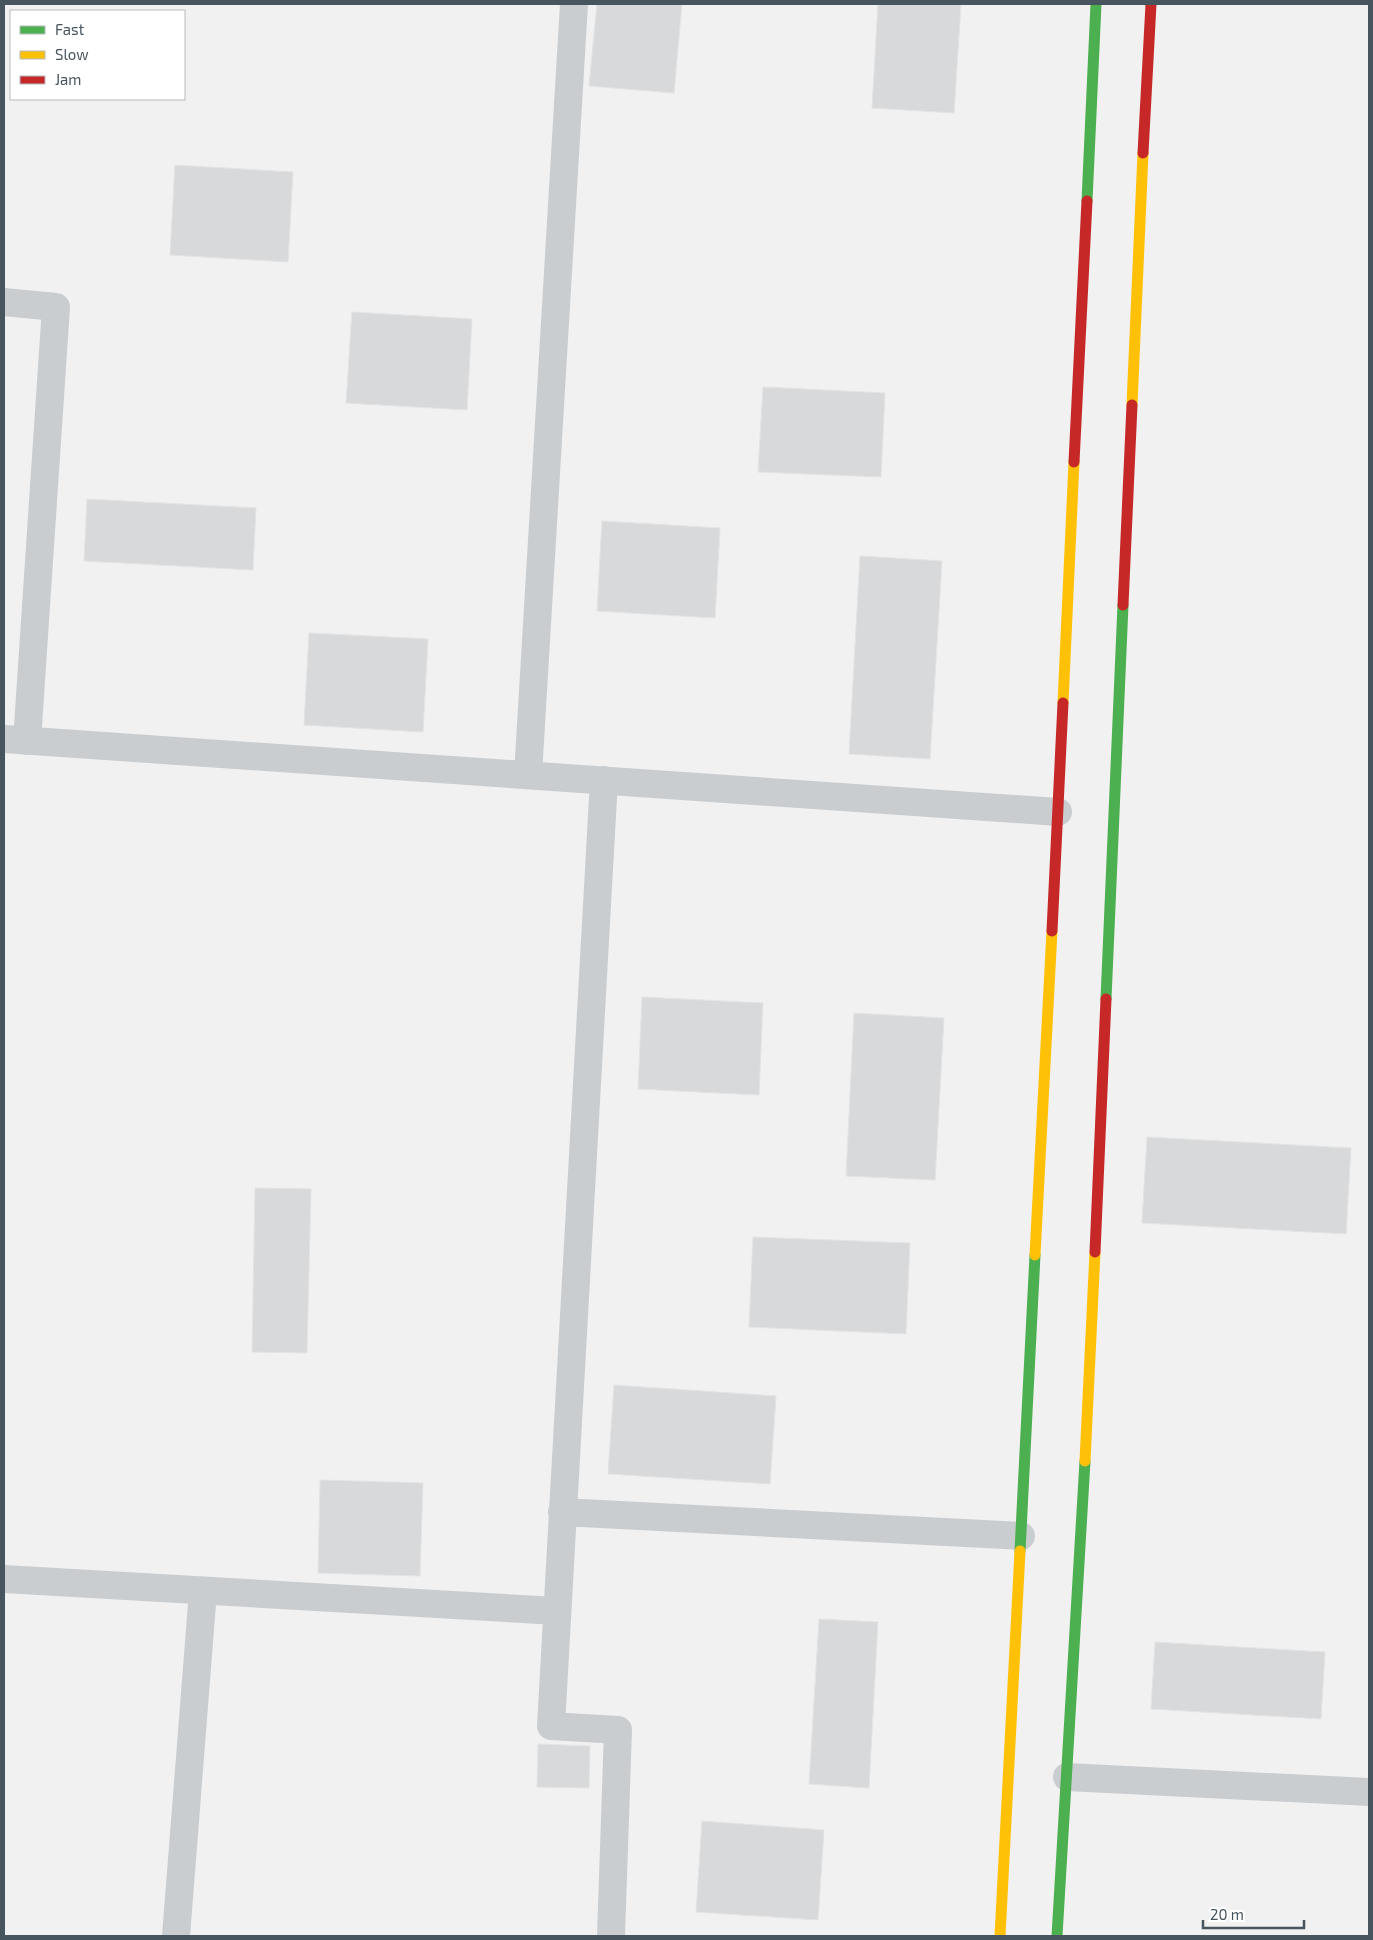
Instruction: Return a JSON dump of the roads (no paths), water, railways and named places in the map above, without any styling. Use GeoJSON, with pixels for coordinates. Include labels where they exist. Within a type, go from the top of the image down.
{"type":"FeatureCollection","features":[{"type":"Feature","properties":{"kind":"main road"},"geometry":{"type":"LineString","coordinates":[[1000,1936],[1058,812],[1096,4]]}},
{"type":"Feature","properties":{"kind":"main road"},"geometry":{"type":"LineString","coordinates":[[1057,1936],[1083,1516],[1151,4]]}},
{"type":"Feature","properties":{"kind":"street"},"geometry":{"type":"LineString","coordinates":[[528,775],[574,4]]}},
{"type":"Feature","properties":{"kind":"street"},"geometry":{"type":"LineString","coordinates":[[4,302],[56,306],[15,740],[1058,812]]}},
{"type":"Feature","properties":{"kind":"street"},"geometry":{"type":"LineString","coordinates":[[604,780],[551,1726],[618,1730],[611,1936]]}},
{"type":"Feature","properties":{"kind":"street"},"geometry":{"type":"LineString","coordinates":[[562,1512],[1021,1536]]}},
{"type":"Feature","properties":{"kind":"street"},"geometry":{"type":"LineString","coordinates":[[4,1580],[557,1611]]}},
{"type":"Feature","properties":{"kind":"street"},"geometry":{"type":"LineString","coordinates":[[176,1936],[204,1591]]}},
{"type":"Feature","properties":{"kind":"street"},"geometry":{"type":"LineString","coordinates":[[1067,1777],[1369,1792]]}}]}
